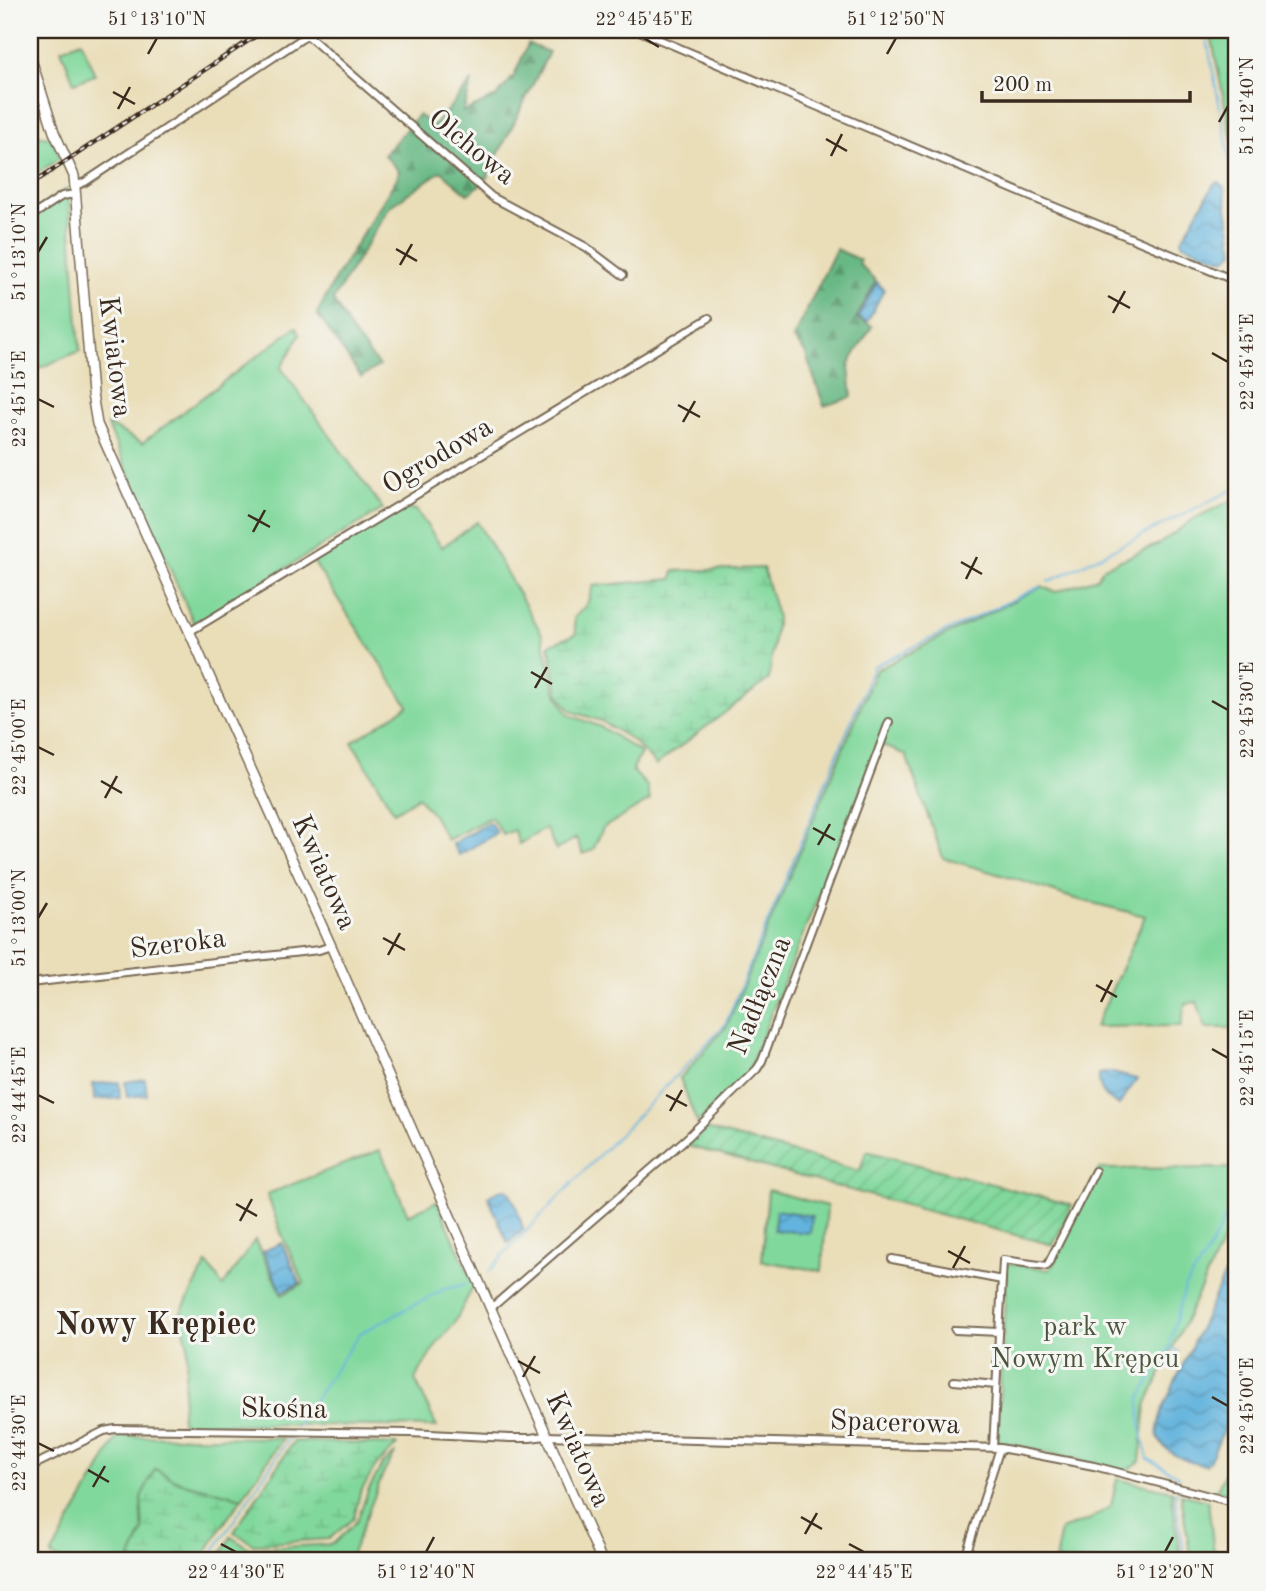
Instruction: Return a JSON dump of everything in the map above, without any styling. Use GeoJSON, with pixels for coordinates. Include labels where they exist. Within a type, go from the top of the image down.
{"type":"FeatureCollection","features":[{"type":"Feature","properties":{"kind":"street"},"geometry":{"type":"LineString","coordinates":[[30,216],[76,190],[315,30]]}},
{"type":"Feature","properties":{"kind":"street"},"geometry":{"type":"LineString","coordinates":[[637,30],[1236,281]]}},
{"type":"Feature","properties":{"kind":"street","name":"Olchowa"},"geometry":{"type":"LineString","coordinates":[[307,35],[492,197],[586,247],[622,275]]}},
{"type":"Feature","properties":{"kind":"street","name":"Kwiatowa"},"geometry":{"type":"LineString","coordinates":[[30,56],[76,190],[77,231],[93,409],[105,443],[331,946],[602,1561]]}},
{"type":"Feature","properties":{"kind":"street","name":"Ogrodowa"},"geometry":{"type":"LineString","coordinates":[[189,632],[709,318]]}},
{"type":"Feature","properties":{"kind":"street","name":"Nadłączna"},"geometry":{"type":"LineString","coordinates":[[491,1309],[688,1136],[757,1069],[889,722]]}},
{"type":"Feature","properties":{"kind":"street","name":"Szeroka"},"geometry":{"type":"LineString","coordinates":[[30,983],[319,950],[331,946]]}},
{"type":"Feature","properties":{"kind":"street"},"geometry":{"type":"LineString","coordinates":[[964,1561],[997,1448],[996,1385],[1003,1260],[1047,1266],[1095,1171]]}},
{"type":"Feature","properties":{"kind":"street"},"geometry":{"type":"LineString","coordinates":[[892,1259],[1002,1280]]}},
{"type":"Feature","properties":{"kind":"street"},"geometry":{"type":"LineString","coordinates":[[955,1330],[999,1332]]}},
{"type":"Feature","properties":{"kind":"street"},"geometry":{"type":"LineString","coordinates":[[954,1381],[996,1385]]}},
{"type":"Feature","properties":{"kind":"street","name":"Skośna"},"geometry":{"type":"LineString","coordinates":[[30,1467],[104,1431],[114,1429],[410,1433],[510,1438],[546,1436]]}},
{"type":"Feature","properties":{"kind":"street","name":"Spacerowa"},"geometry":{"type":"LineString","coordinates":[[546,1436],[997,1448],[1094,1466],[1236,1503]]}},
{"type":"Feature","properties":{"kind":"green space"},"geometry":{"type":"Polygon","coordinates":[[[1210,30],[1236,30],[1236,161],[1210,30]]]}},
{"type":"Feature","properties":{"kind":"green space"},"geometry":{"type":"Polygon","coordinates":[[[81,41],[95,75],[74,83],[61,49],[81,41]]]}},
{"type":"Feature","properties":{"kind":"green space"},"geometry":{"type":"Polygon","coordinates":[[[528,44],[549,52],[485,181],[468,194],[441,171],[390,206],[333,300],[354,335],[379,366],[361,377],[317,314],[336,277],[397,178],[399,171],[384,155],[418,115],[434,126],[472,81],[463,112],[496,97],[514,76],[528,44]]]}},
{"type":"Feature","properties":{"kind":"green space"},"geometry":{"type":"Polygon","coordinates":[[[36,135],[52,138],[60,158],[30,178],[30,140],[36,135]]]}},
{"type":"Feature","properties":{"kind":"green space"},"geometry":{"type":"Polygon","coordinates":[[[68,188],[80,351],[30,372],[30,214],[68,188]]]}},
{"type":"Feature","properties":{"kind":"green space"},"geometry":{"type":"Polygon","coordinates":[[[836,249],[860,260],[859,264],[876,281],[856,318],[872,326],[849,367],[852,397],[824,406],[805,352],[793,338],[836,249]]]}},
{"type":"Feature","properties":{"kind":"green space"},"geometry":{"type":"Polygon","coordinates":[[[296,327],[300,335],[281,368],[383,509],[195,626],[107,424],[142,443],[296,327]]]}},
{"type":"Feature","properties":{"kind":"green space"},"geometry":{"type":"Polygon","coordinates":[[[1236,498],[1236,1028],[1206,1028],[1197,1002],[1185,1004],[1181,1026],[1095,1027],[1145,916],[1072,898],[943,858],[906,755],[879,744],[747,1074],[697,1123],[680,1078],[726,1027],[876,670],[1042,586],[1055,592],[1097,578],[1104,567],[1159,544],[1195,518],[1236,498]]]}},
{"type":"Feature","properties":{"kind":"green space"},"geometry":{"type":"Polygon","coordinates":[[[400,507],[416,510],[442,547],[477,522],[542,634],[555,691],[569,715],[601,727],[641,753],[632,770],[647,786],[650,800],[603,828],[593,850],[583,854],[576,838],[556,850],[546,828],[519,844],[514,830],[503,835],[491,817],[447,840],[433,815],[418,797],[394,812],[352,742],[408,706],[313,561],[400,507]]]}},
{"type":"Feature","properties":{"kind":"green space"},"geometry":{"type":"Polygon","coordinates":[[[763,568],[777,616],[769,679],[656,765],[632,740],[601,721],[571,711],[558,693],[549,645],[576,634],[574,618],[587,604],[593,586],[672,579],[674,571],[763,568]]]}},
{"type":"Feature","properties":{"kind":"green space"},"geometry":{"type":"Polygon","coordinates":[[[703,1128],[860,1171],[866,1151],[1072,1205],[1053,1245],[684,1145],[703,1128]]]}},
{"type":"Feature","properties":{"kind":"green space"},"geometry":{"type":"Polygon","coordinates":[[[380,1150],[408,1215],[437,1201],[474,1285],[454,1324],[438,1342],[415,1379],[437,1427],[181,1423],[188,1345],[180,1314],[207,1263],[223,1286],[255,1240],[282,1295],[304,1283],[267,1194],[380,1150]]]}},
{"type":"Feature","properties":{"kind":"green space","name":"park w Nowym Krępcu"},"geometry":{"type":"Polygon","coordinates":[[[1236,1168],[1236,1213],[1146,1405],[1140,1461],[1127,1471],[997,1441],[1007,1263],[1050,1270],[1099,1169],[1236,1168]]]}},
{"type":"Feature","properties":{"kind":"green space"},"geometry":{"type":"Polygon","coordinates":[[[768,1190],[827,1206],[822,1271],[762,1261],[768,1190]]]}},
{"type":"Feature","properties":{"kind":"green space"},"geometry":{"type":"Polygon","coordinates":[[[118,1436],[283,1438],[242,1498],[179,1482],[141,1497],[143,1531],[130,1561],[62,1561],[51,1556],[118,1436]]]}},
{"type":"Feature","properties":{"kind":"green space"},"geometry":{"type":"Polygon","coordinates":[[[294,1441],[397,1445],[376,1466],[360,1493],[354,1518],[329,1539],[253,1544],[234,1532],[294,1441]]]}},
{"type":"Feature","properties":{"kind":"green space"},"geometry":{"type":"Polygon","coordinates":[[[1236,1449],[1236,1496],[1217,1490],[1236,1449]]]}},
{"type":"Feature","properties":{"kind":"green space"},"geometry":{"type":"Polygon","coordinates":[[[396,1452],[383,1474],[349,1561],[217,1561],[231,1537],[250,1549],[333,1544],[357,1521],[368,1491],[382,1465],[396,1452]]]}},
{"type":"Feature","properties":{"kind":"green space"},"geometry":{"type":"Polygon","coordinates":[[[155,1469],[179,1482],[242,1498],[201,1561],[130,1561],[143,1531],[141,1497],[155,1469]]]}},
{"type":"Feature","properties":{"kind":"green space"},"geometry":{"type":"Polygon","coordinates":[[[1117,1479],[1173,1491],[1181,1561],[1055,1561],[1061,1530],[1089,1520],[1111,1506],[1117,1479]]]}},
{"type":"Feature","properties":{"kind":"green space"},"geometry":{"type":"Polygon","coordinates":[[[1181,1494],[1208,1501],[1215,1561],[1191,1561],[1181,1494]]]}},
{"type":"Feature","properties":{"kind":"water"},"geometry":{"type":"Polygon","coordinates":[[[1218,182],[1224,187],[1234,252],[1225,259],[1181,241],[1214,184],[1218,182]]]}},
{"type":"Feature","properties":{"kind":"water"},"geometry":{"type":"Polygon","coordinates":[[[877,282],[884,290],[867,322],[858,317],[877,282]]]}},
{"type":"Feature","properties":{"kind":"water"},"geometry":{"type":"Polygon","coordinates":[[[489,822],[497,833],[459,855],[452,844],[489,822]]]}},
{"type":"Feature","properties":{"kind":"water"},"geometry":{"type":"Polygon","coordinates":[[[1109,1072],[1137,1079],[1119,1105],[1106,1097],[1101,1089],[1099,1074],[1109,1072]]]}},
{"type":"Feature","properties":{"kind":"water"},"geometry":{"type":"Polygon","coordinates":[[[145,1079],[147,1095],[127,1097],[125,1082],[145,1079]]]}},
{"type":"Feature","properties":{"kind":"water"},"geometry":{"type":"Polygon","coordinates":[[[119,1082],[120,1098],[94,1100],[93,1084],[119,1082]]]}},
{"type":"Feature","properties":{"kind":"water"},"geometry":{"type":"Polygon","coordinates":[[[507,1189],[523,1230],[508,1243],[488,1197],[499,1190],[507,1189]]]}},
{"type":"Feature","properties":{"kind":"water"},"geometry":{"type":"Polygon","coordinates":[[[776,1210],[812,1216],[810,1233],[774,1230],[776,1210]]]}},
{"type":"Feature","properties":{"kind":"water"},"geometry":{"type":"Polygon","coordinates":[[[282,1243],[300,1283],[282,1292],[263,1251],[282,1243]]]}},
{"type":"Feature","properties":{"kind":"water"},"geometry":{"type":"Polygon","coordinates":[[[1236,1250],[1236,1403],[1206,1465],[1185,1460],[1165,1448],[1158,1437],[1158,1426],[1163,1408],[1236,1250]]]}},
{"type":"Feature","properties":{"kind":"waterway"},"geometry":{"type":"LineString","coordinates":[[1205,30],[1236,191]]}},
{"type":"Feature","properties":{"kind":"waterway"},"geometry":{"type":"LineString","coordinates":[[1048,582],[1236,488]]}},
{"type":"Feature","properties":{"kind":"waterway"},"geometry":{"type":"LineString","coordinates":[[489,1272],[725,1025],[874,666],[1039,587]]}},
{"type":"Feature","properties":{"kind":"waterway"},"geometry":{"type":"LineString","coordinates":[[1177,1484],[1179,1476],[1148,1459],[1141,1429],[1140,1398],[1169,1348],[1185,1286],[1206,1256],[1236,1201]]}},
{"type":"Feature","properties":{"kind":"waterway"},"geometry":{"type":"LineString","coordinates":[[296,1427],[360,1333],[445,1289],[467,1284]]}},
{"type":"Feature","properties":{"kind":"waterway"},"geometry":{"type":"LineString","coordinates":[[1170,1348],[1179,1351]]}},
{"type":"Feature","properties":{"kind":"waterway"},"geometry":{"type":"LineString","coordinates":[[207,1561],[289,1438]]}},
{"type":"Feature","properties":{"kind":"waterway"},"geometry":{"type":"LineString","coordinates":[[1177,1490],[1175,1499],[1185,1561]]}},
{"type":"Feature","properties":{"kind":"railway"},"geometry":{"type":"LineString","coordinates":[[30,185],[265,30]]}},
{"type":"Feature","properties":{"kind":"district","name":"Nowy Krępiec"},"geometry":{"type":"Point","coordinates":[156,1326]}}]}
